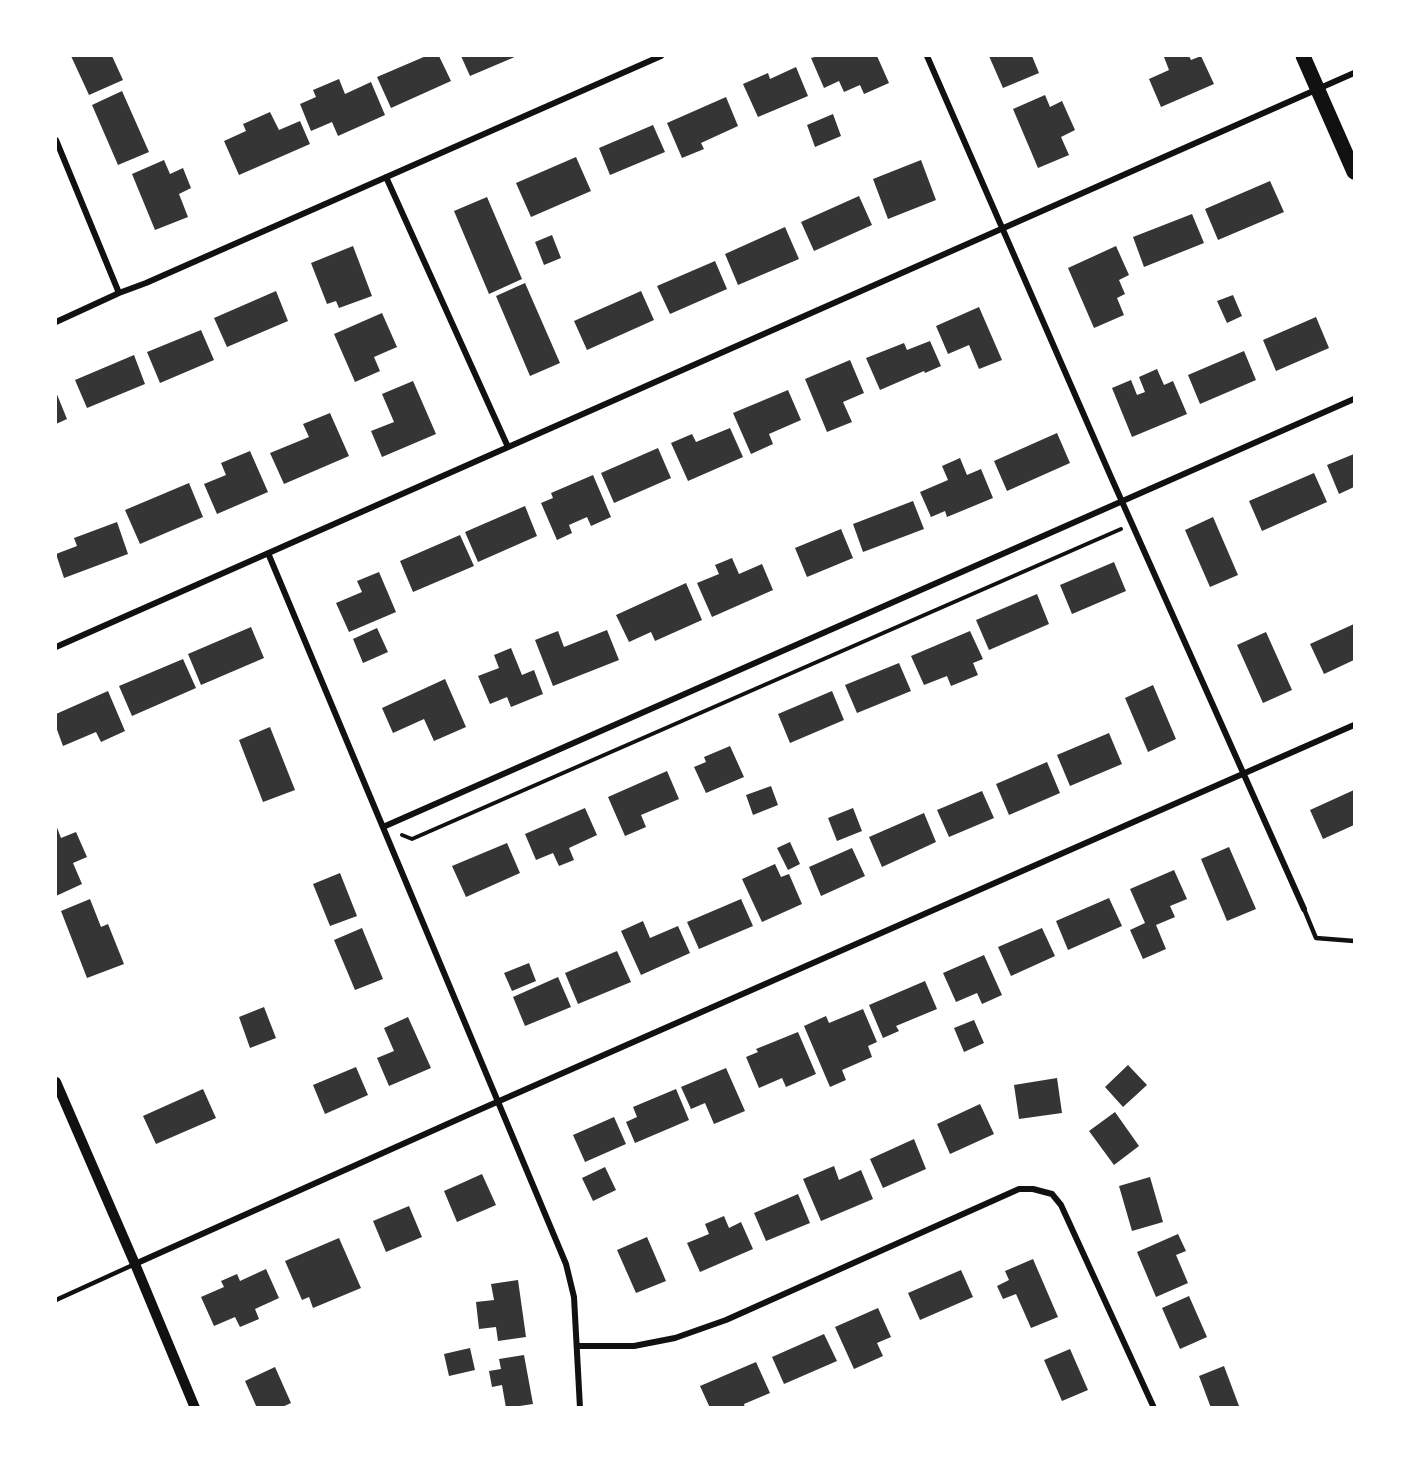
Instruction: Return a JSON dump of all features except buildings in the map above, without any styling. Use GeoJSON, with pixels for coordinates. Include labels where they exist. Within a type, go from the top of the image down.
{"type":"FeatureCollection","features":[{"type":"Feature","properties":{"kind":"main road"},"geometry":{"type":"LineString","coordinates":[[1303,56],[1354,172]]}},
{"type":"Feature","properties":{"kind":"street"},"geometry":{"type":"LineString","coordinates":[[56,322],[661,56]]}},
{"type":"Feature","properties":{"kind":"street"},"geometry":{"type":"LineString","coordinates":[[927,56],[1304,909]]}},
{"type":"Feature","properties":{"kind":"street"},"geometry":{"type":"LineString","coordinates":[[56,647],[1354,74]]}},
{"type":"Feature","properties":{"kind":"street"},"geometry":{"type":"LineString","coordinates":[[56,140],[119,293]]}},
{"type":"Feature","properties":{"kind":"street"},"geometry":{"type":"LineString","coordinates":[[386,177],[508,447]]}},
{"type":"Feature","properties":{"kind":"street"},"geometry":{"type":"LineString","coordinates":[[383,827],[1354,399]]}},
{"type":"Feature","properties":{"kind":"street"},"geometry":{"type":"LineString","coordinates":[[268,553],[566,1264],[574,1297],[580,1407]]}},
{"type":"Feature","properties":{"kind":"street"},"geometry":{"type":"LineString","coordinates":[[135,1264],[498,1101],[1354,725]]}},
{"type":"Feature","properties":{"kind":"street"},"geometry":{"type":"LineString","coordinates":[[56,1082],[195,1407]]}},
{"type":"Feature","properties":{"kind":"street"},"geometry":{"type":"LineString","coordinates":[[578,1346],[634,1346],[675,1338],[726,1320],[1019,1189],[1038,1189],[1052,1194],[1061,1205],[1154,1407]]}},
{"type":"Feature","properties":{"kind":"lane"},"geometry":{"type":"LineString","coordinates":[[1304,909],[1316,938],[1354,941]]}},
{"type":"Feature","properties":{"kind":"lane"},"geometry":{"type":"LineString","coordinates":[[56,1300],[135,1264]]}},
{"type":"Feature","properties":{"kind":"path"},"geometry":{"type":"LineString","coordinates":[[383,827],[412,839],[1133,525]]}}]}
